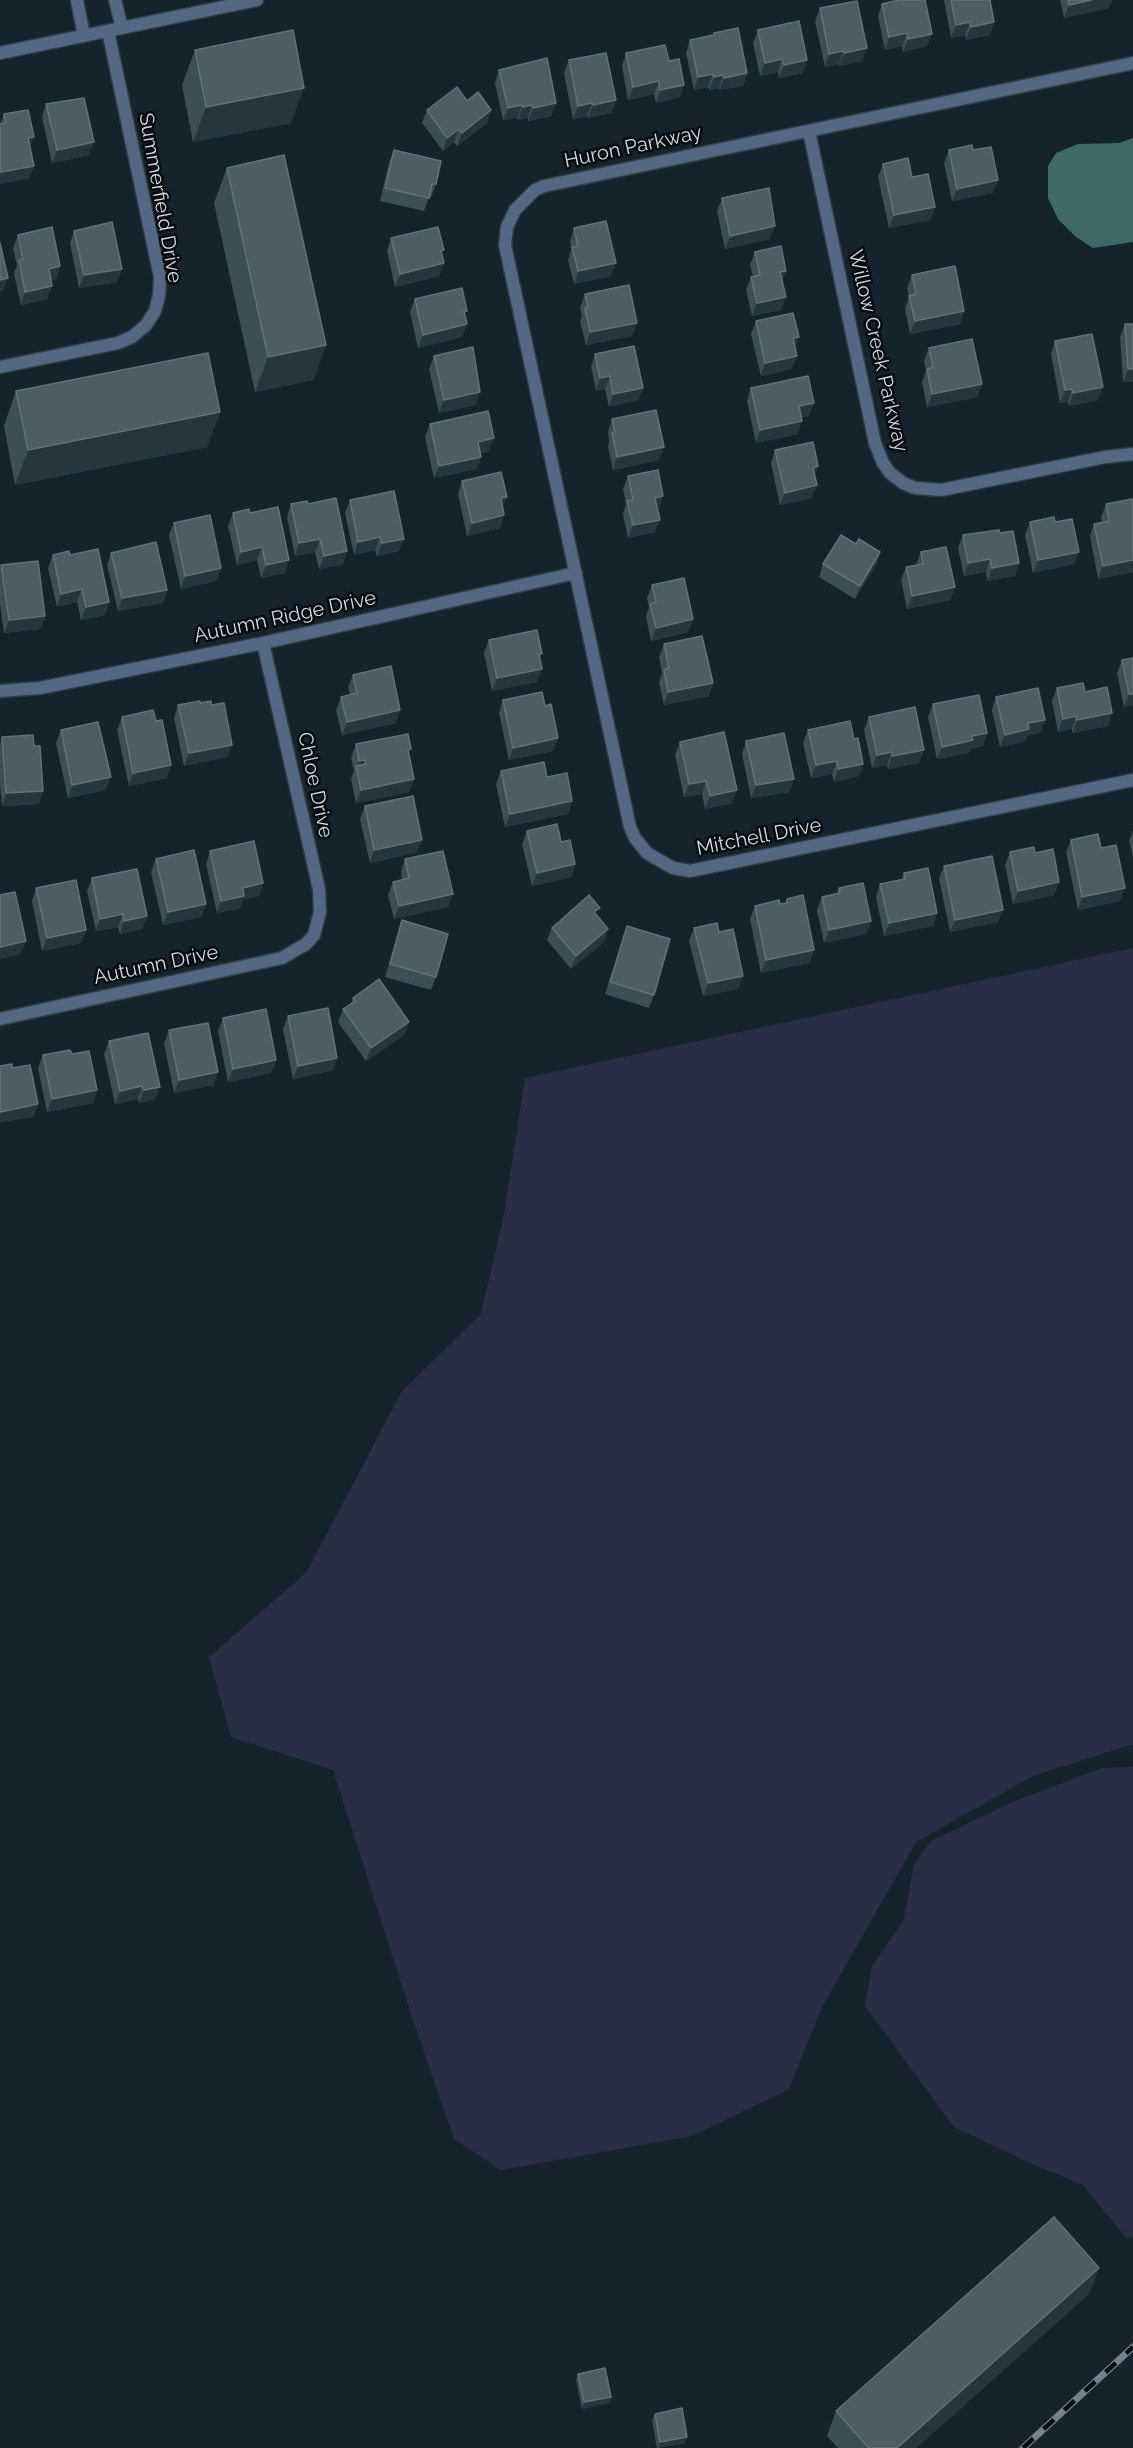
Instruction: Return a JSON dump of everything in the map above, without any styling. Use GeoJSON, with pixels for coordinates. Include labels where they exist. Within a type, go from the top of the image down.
{"type":"FeatureCollection","features":[{"type":"Feature","properties":{"kind":"street"},"geometry":{"type":"LineString","coordinates":[[76,0],[84,36]]}},
{"type":"Feature","properties":{"kind":"street"},"geometry":{"type":"LineString","coordinates":[[115,0],[122,28]]}},
{"type":"Feature","properties":{"kind":"street"},"geometry":{"type":"LineString","coordinates":[[0,53],[257,0]]}},
{"type":"Feature","properties":{"kind":"street","name":"Summerfield Drive"},"geometry":{"type":"LineString","coordinates":[[0,367],[118,343],[132,337],[146,325],[155,311],[160,277],[108,31]]}},
{"type":"Feature","properties":{"kind":"street","name":"Huron Parkway"},"geometry":{"type":"LineString","coordinates":[[576,573],[507,257],[506,235],[510,217],[520,203],[544,186],[1133,63]]}},
{"type":"Feature","properties":{"kind":"street","name":"Willow Creek Parkway"},"geometry":{"type":"LineString","coordinates":[[809,131],[875,443],[890,473],[903,483],[915,488],[941,490],[1104,457],[1133,454]]}},
{"type":"Feature","properties":{"kind":"street","name":"Autumn Ridge Drive"},"geometry":{"type":"LineString","coordinates":[[0,691],[40,688],[263,643],[576,573]]}},
{"type":"Feature","properties":{"kind":"street","name":"Mitchell Drive"},"geometry":{"type":"LineString","coordinates":[[576,573],[630,827],[634,838],[647,853],[673,868],[690,871],[1133,780]]}},
{"type":"Feature","properties":{"kind":"street","name":"Chloe Drive"},"geometry":{"type":"LineString","coordinates":[[263,643],[319,889],[320,912],[314,935]]}},
{"type":"Feature","properties":{"kind":"street","name":"Autumn Drive"},"geometry":{"type":"LineString","coordinates":[[0,1019],[282,958],[306,944],[314,935]]}},
{"type":"Feature","properties":{"kind":"shaded area"},"geometry":{"type":"Polygon","coordinates":[[[1133,138],[1133,242],[1093,248],[1076,237],[1058,219],[1048,198],[1048,166],[1056,153],[1078,144],[1119,143],[1133,138]]]}},
{"type":"Feature","properties":{"kind":"shaded area"},"geometry":{"type":"Polygon","coordinates":[[[1133,948],[1133,1744],[1033,1776],[916,1842],[822,2007],[789,2089],[692,2136],[501,2170],[454,2139],[412,2017],[333,1770],[231,1737],[209,1657],[306,1573],[402,1391],[481,1314],[504,1214],[525,1078],[1133,948]]]}},
{"type":"Feature","properties":{"kind":"shaded area"},"geometry":{"type":"Polygon","coordinates":[[[1133,1767],[1133,2237],[1126,2238],[1083,2185],[1023,2160],[954,2127],[865,2006],[872,1966],[904,1920],[914,1864],[931,1841],[1015,1801],[1102,1768],[1133,1767]]]}},
{"type":"Feature","properties":{"kind":"building"},"geometry":{"type":"Polygon","coordinates":[[[899,0],[925,0],[932,34],[908,39],[907,33],[889,37],[882,4],[899,0]]]}},
{"type":"Feature","properties":{"kind":"building"},"geometry":{"type":"Polygon","coordinates":[[[951,0],[990,0],[994,22],[971,27],[970,22],[956,25],[951,0]]]}},
{"type":"Feature","properties":{"kind":"building"},"geometry":{"type":"Polygon","coordinates":[[[1068,0],[1092,0],[1069,5],[1068,0]]]}},
{"type":"Feature","properties":{"kind":"building"},"geometry":{"type":"Polygon","coordinates":[[[857,1],[867,48],[829,54],[820,8],[857,1]]]}},
{"type":"Feature","properties":{"kind":"building"},"geometry":{"type":"Polygon","coordinates":[[[799,21],[807,60],[784,65],[782,59],[765,63],[758,30],[799,21]]]}},
{"type":"Feature","properties":{"kind":"building"},"geometry":{"type":"Polygon","coordinates":[[[738,28],[747,73],[724,78],[723,75],[714,77],[713,74],[698,77],[690,40],[738,28]]]}},
{"type":"Feature","properties":{"kind":"building"},"geometry":{"type":"Polygon","coordinates":[[[293,30],[304,88],[206,107],[195,50],[293,30]]]}},
{"type":"Feature","properties":{"kind":"building"},"geometry":{"type":"Polygon","coordinates":[[[665,45],[669,61],[679,59],[684,85],[660,90],[659,81],[633,87],[626,53],[665,45]]]}},
{"type":"Feature","properties":{"kind":"building"},"geometry":{"type":"Polygon","coordinates":[[[606,53],[616,100],[578,106],[569,60],[606,53]]]}},
{"type":"Feature","properties":{"kind":"building"},"geometry":{"type":"Polygon","coordinates":[[[547,58],[556,103],[533,108],[532,105],[522,107],[522,105],[508,108],[499,70],[547,58]]]}},
{"type":"Feature","properties":{"kind":"building"},"geometry":{"type":"Polygon","coordinates":[[[457,87],[467,101],[478,92],[491,110],[462,133],[459,129],[447,138],[427,110],[457,87]]]}},
{"type":"Feature","properties":{"kind":"building"},"geometry":{"type":"Polygon","coordinates":[[[84,98],[94,142],[57,150],[46,104],[84,98]]]}},
{"type":"Feature","properties":{"kind":"building"},"geometry":{"type":"Polygon","coordinates":[[[28,110],[34,137],[28,138],[34,166],[1,172],[0,124],[5,123],[4,114],[28,110]]]}},
{"type":"Feature","properties":{"kind":"building"},"geometry":{"type":"Polygon","coordinates":[[[972,145],[973,150],[991,147],[998,180],[957,189],[949,150],[972,145]]]}},
{"type":"Feature","properties":{"kind":"building"},"geometry":{"type":"Polygon","coordinates":[[[394,150],[441,161],[436,184],[432,184],[429,198],[385,188],[394,150]]]}},
{"type":"Feature","properties":{"kind":"building"},"geometry":{"type":"Polygon","coordinates":[[[284,155],[326,345],[268,357],[227,168],[284,155]]]}},
{"type":"Feature","properties":{"kind":"building"},"geometry":{"type":"Polygon","coordinates":[[[908,158],[912,177],[928,174],[935,207],[894,215],[883,164],[908,158]]]}},
{"type":"Feature","properties":{"kind":"building"},"geometry":{"type":"Polygon","coordinates":[[[769,188],[775,226],[730,236],[722,198],[769,188]]]}},
{"type":"Feature","properties":{"kind":"building"},"geometry":{"type":"Polygon","coordinates":[[[606,221],[616,263],[578,271],[572,247],[578,246],[574,228],[606,221]]]}},
{"type":"Feature","properties":{"kind":"building"},"geometry":{"type":"Polygon","coordinates":[[[112,222],[122,269],[84,275],[74,231],[112,222]]]}},
{"type":"Feature","properties":{"kind":"building"},"geometry":{"type":"Polygon","coordinates":[[[52,227],[60,266],[49,269],[52,286],[25,292],[19,260],[23,259],[18,235],[52,227]]]}},
{"type":"Feature","properties":{"kind":"building"},"geometry":{"type":"Polygon","coordinates":[[[438,227],[444,250],[441,251],[444,263],[400,274],[391,238],[438,227]]]}},
{"type":"Feature","properties":{"kind":"building"},"geometry":{"type":"Polygon","coordinates":[[[0,243],[8,278],[0,280],[0,243]]]}},
{"type":"Feature","properties":{"kind":"building"},"geometry":{"type":"Polygon","coordinates":[[[781,246],[786,271],[780,272],[786,297],[757,303],[751,277],[760,275],[755,252],[781,246]]]}},
{"type":"Feature","properties":{"kind":"building"},"geometry":{"type":"Polygon","coordinates":[[[955,266],[964,311],[915,321],[909,296],[916,294],[912,275],[955,266]]]}},
{"type":"Feature","properties":{"kind":"building"},"geometry":{"type":"Polygon","coordinates":[[[629,285],[637,323],[590,332],[585,308],[588,308],[585,294],[629,285]]]}},
{"type":"Feature","properties":{"kind":"building"},"geometry":{"type":"Polygon","coordinates":[[[462,288],[467,324],[423,335],[415,299],[462,288]]]}},
{"type":"Feature","properties":{"kind":"building"},"geometry":{"type":"Polygon","coordinates":[[[793,313],[799,337],[793,338],[797,356],[765,363],[756,321],[793,313]]]}},
{"type":"Feature","properties":{"kind":"building"},"geometry":{"type":"Polygon","coordinates":[[[1125,324],[1133,324],[1133,369],[1128,369],[1125,324]]]}},
{"type":"Feature","properties":{"kind":"building"},"geometry":{"type":"Polygon","coordinates":[[[1092,334],[1103,387],[1073,393],[1072,389],[1065,390],[1055,341],[1092,334]]]}},
{"type":"Feature","properties":{"kind":"building"},"geometry":{"type":"Polygon","coordinates":[[[972,339],[982,384],[932,394],[927,369],[933,367],[929,348],[972,339]]]}},
{"type":"Feature","properties":{"kind":"building"},"geometry":{"type":"Polygon","coordinates":[[[634,346],[643,388],[613,394],[610,376],[600,378],[595,354],[634,346]]]}},
{"type":"Feature","properties":{"kind":"building"},"geometry":{"type":"Polygon","coordinates":[[[473,347],[480,392],[444,400],[434,356],[473,347]]]}},
{"type":"Feature","properties":{"kind":"building"},"geometry":{"type":"Polygon","coordinates":[[[208,353],[220,412],[28,450],[16,391],[208,353]]]}},
{"type":"Feature","properties":{"kind":"building"},"geometry":{"type":"Polygon","coordinates":[[[808,376],[814,403],[799,406],[802,421],[760,430],[751,388],[808,376]]]}},
{"type":"Feature","properties":{"kind":"building"},"geometry":{"type":"Polygon","coordinates":[[[656,410],[664,447],[617,457],[612,433],[615,432],[612,419],[656,410]]]}},
{"type":"Feature","properties":{"kind":"building"},"geometry":{"type":"Polygon","coordinates":[[[488,411],[494,438],[478,442],[481,457],[439,466],[430,424],[488,411]]]}},
{"type":"Feature","properties":{"kind":"building"},"geometry":{"type":"Polygon","coordinates":[[[813,442],[818,466],[813,468],[817,485],[785,493],[775,450],[813,442]]]}},
{"type":"Feature","properties":{"kind":"building"},"geometry":{"type":"Polygon","coordinates":[[[658,470],[663,496],[655,498],[660,520],[633,525],[627,501],[633,500],[628,476],[658,470]]]}},
{"type":"Feature","properties":{"kind":"building"},"geometry":{"type":"Polygon","coordinates":[[[501,472],[507,497],[501,498],[504,515],[472,523],[462,481],[501,472]]]}},
{"type":"Feature","properties":{"kind":"building"},"geometry":{"type":"Polygon","coordinates":[[[394,491],[404,539],[382,543],[380,537],[358,542],[350,500],[394,491]]]}},
{"type":"Feature","properties":{"kind":"building"},"geometry":{"type":"Polygon","coordinates":[[[336,498],[347,551],[324,556],[320,539],[299,543],[291,504],[307,501],[308,504],[336,498]]]}},
{"type":"Feature","properties":{"kind":"building"},"geometry":{"type":"Polygon","coordinates":[[[1132,499],[1133,560],[1103,566],[1094,524],[1109,521],[1106,504],[1132,499]]]}},
{"type":"Feature","properties":{"kind":"building"},"geometry":{"type":"Polygon","coordinates":[[[278,507],[289,560],[266,565],[262,547],[241,552],[233,513],[249,509],[250,513],[278,507]]]}},
{"type":"Feature","properties":{"kind":"building"},"geometry":{"type":"Polygon","coordinates":[[[210,515],[221,568],[185,576],[174,523],[210,515]]]}},
{"type":"Feature","properties":{"kind":"building"},"geometry":{"type":"Polygon","coordinates":[[[1054,517],[1055,522],[1072,519],[1079,552],[1038,560],[1030,522],[1054,517]]]}},
{"type":"Feature","properties":{"kind":"building"},"geometry":{"type":"Polygon","coordinates":[[[999,530],[1000,533],[1013,531],[1019,563],[992,568],[990,559],[968,563],[963,535],[999,530]]]}},
{"type":"Feature","properties":{"kind":"building"},"geometry":{"type":"Polygon","coordinates":[[[841,535],[856,544],[859,539],[880,552],[860,586],[823,564],[841,535]]]}},
{"type":"Feature","properties":{"kind":"building"},"geometry":{"type":"Polygon","coordinates":[[[156,542],[167,590],[122,598],[111,553],[156,542]]]}},
{"type":"Feature","properties":{"kind":"building"},"geometry":{"type":"Polygon","coordinates":[[[946,547],[955,587],[912,596],[906,567],[923,564],[921,552],[946,547]]]}},
{"type":"Feature","properties":{"kind":"building"},"geometry":{"type":"Polygon","coordinates":[[[98,549],[109,602],[86,607],[82,589],[61,594],[53,555],[69,551],[70,555],[98,549]]]}},
{"type":"Feature","properties":{"kind":"building"},"geometry":{"type":"Polygon","coordinates":[[[38,561],[45,616],[9,620],[1,565],[38,561]]]}},
{"type":"Feature","properties":{"kind":"building"},"geometry":{"type":"Polygon","coordinates":[[[684,578],[693,619],[656,628],[650,604],[656,602],[652,585],[684,578]]]}},
{"type":"Feature","properties":{"kind":"building"},"geometry":{"type":"Polygon","coordinates":[[[537,630],[542,654],[539,654],[542,669],[497,678],[489,640],[537,630]]]}},
{"type":"Feature","properties":{"kind":"building"},"geometry":{"type":"Polygon","coordinates":[[[702,636],[713,683],[668,692],[664,670],[669,668],[664,644],[702,636]]]}},
{"type":"Feature","properties":{"kind":"building"},"geometry":{"type":"Polygon","coordinates":[[[1133,658],[1133,694],[1129,694],[1122,660],[1133,658]]]}},
{"type":"Feature","properties":{"kind":"building"},"geometry":{"type":"Polygon","coordinates":[[[391,666],[400,710],[347,722],[341,697],[357,693],[353,675],[391,666]]]}},
{"type":"Feature","properties":{"kind":"building"},"geometry":{"type":"Polygon","coordinates":[[[1083,683],[1085,692],[1107,687],[1112,713],[1077,720],[1076,716],[1063,719],[1057,688],[1083,683]]]}},
{"type":"Feature","properties":{"kind":"building"},"geometry":{"type":"Polygon","coordinates":[[[1038,688],[1045,720],[1028,723],[1029,729],[1005,735],[996,697],[1038,688]]]}},
{"type":"Feature","properties":{"kind":"building"},"geometry":{"type":"Polygon","coordinates":[[[542,692],[545,706],[551,704],[558,738],[513,748],[503,700],[542,692]]]}},
{"type":"Feature","properties":{"kind":"building"},"geometry":{"type":"Polygon","coordinates":[[[979,695],[987,733],[972,736],[973,740],[942,747],[933,704],[979,695]]]}},
{"type":"Feature","properties":{"kind":"building"},"geometry":{"type":"Polygon","coordinates":[[[200,701],[200,703],[211,701],[211,705],[224,703],[232,745],[189,753],[178,705],[200,701]]]}},
{"type":"Feature","properties":{"kind":"building"},"geometry":{"type":"Polygon","coordinates":[[[915,707],[924,750],[892,756],[892,752],[877,755],[869,717],[915,707]]]}},
{"type":"Feature","properties":{"kind":"building"},"geometry":{"type":"Polygon","coordinates":[[[153,710],[156,721],[162,720],[171,765],[133,773],[122,717],[153,710]]]}},
{"type":"Feature","properties":{"kind":"building"},"geometry":{"type":"Polygon","coordinates":[[[850,721],[854,739],[858,738],[863,764],[838,769],[837,761],[816,765],[808,730],[850,721]]]}},
{"type":"Feature","properties":{"kind":"building"},"geometry":{"type":"Polygon","coordinates":[[[98,722],[111,777],[72,785],[61,730],[98,722]]]}},
{"type":"Feature","properties":{"kind":"building"},"geometry":{"type":"Polygon","coordinates":[[[724,732],[737,790],[710,796],[706,781],[689,784],[680,742],[724,732]]]}},
{"type":"Feature","properties":{"kind":"building"},"geometry":{"type":"Polygon","coordinates":[[[784,733],[794,779],[756,785],[746,741],[784,733]]]}},
{"type":"Feature","properties":{"kind":"building"},"geometry":{"type":"Polygon","coordinates":[[[408,734],[411,749],[408,750],[414,779],[361,790],[356,766],[366,764],[365,760],[359,761],[356,744],[408,734]]]}},
{"type":"Feature","properties":{"kind":"building"},"geometry":{"type":"Polygon","coordinates":[[[33,735],[34,746],[40,746],[43,791],[6,793],[2,737],[33,735]]]}},
{"type":"Feature","properties":{"kind":"building"},"geometry":{"type":"Polygon","coordinates":[[[544,762],[547,777],[567,773],[572,801],[510,814],[501,771],[544,762]]]}},
{"type":"Feature","properties":{"kind":"building"},"geometry":{"type":"Polygon","coordinates":[[[413,796],[422,840],[374,850],[365,806],[413,796]]]}},
{"type":"Feature","properties":{"kind":"building"},"geometry":{"type":"Polygon","coordinates":[[[557,824],[561,842],[570,840],[575,864],[537,873],[527,831],[557,824]]]}},
{"type":"Feature","properties":{"kind":"building"},"geometry":{"type":"Polygon","coordinates":[[[1098,834],[1101,848],[1116,845],[1125,888],[1082,897],[1071,840],[1098,834]]]}},
{"type":"Feature","properties":{"kind":"building"},"geometry":{"type":"Polygon","coordinates":[[[254,841],[263,883],[243,888],[244,896],[221,901],[210,851],[254,841]]]}},
{"type":"Feature","properties":{"kind":"building"},"geometry":{"type":"Polygon","coordinates":[[[1034,847],[1035,853],[1053,849],[1059,882],[1018,891],[1010,852],[1034,847]]]}},
{"type":"Feature","properties":{"kind":"building"},"geometry":{"type":"Polygon","coordinates":[[[194,850],[206,904],[168,912],[156,859],[194,850]]]}},
{"type":"Feature","properties":{"kind":"building"},"geometry":{"type":"Polygon","coordinates":[[[443,851],[453,894],[399,906],[393,882],[409,878],[405,859],[443,851]]]}},
{"type":"Feature","properties":{"kind":"building"},"geometry":{"type":"Polygon","coordinates":[[[992,856],[1003,910],[955,920],[944,866],[992,856]]]}},
{"type":"Feature","properties":{"kind":"building"},"geometry":{"type":"Polygon","coordinates":[[[928,868],[937,913],[889,923],[880,884],[905,879],[904,873],[928,868]]]}},
{"type":"Feature","properties":{"kind":"building"},"geometry":{"type":"Polygon","coordinates":[[[137,869],[147,916],[124,921],[123,914],[100,919],[92,878],[137,869]]]}},
{"type":"Feature","properties":{"kind":"building"},"geometry":{"type":"Polygon","coordinates":[[[76,880],[86,930],[47,938],[36,888],[76,880]]]}},
{"type":"Feature","properties":{"kind":"building"},"geometry":{"type":"Polygon","coordinates":[[[863,883],[871,921],[829,930],[822,897],[840,893],[839,888],[863,883]]]}},
{"type":"Feature","properties":{"kind":"building"},"geometry":{"type":"Polygon","coordinates":[[[15,892],[26,941],[0,947],[0,895],[15,892]]]}},
{"type":"Feature","properties":{"kind":"building"},"geometry":{"type":"Polygon","coordinates":[[[589,895],[600,908],[594,912],[608,929],[576,956],[552,928],[589,895]]]}},
{"type":"Feature","properties":{"kind":"building"},"geometry":{"type":"Polygon","coordinates":[[[803,895],[814,950],[766,960],[755,906],[779,900],[780,904],[787,903],[787,899],[803,895]]]}},
{"type":"Feature","properties":{"kind":"building"},"geometry":{"type":"Polygon","coordinates":[[[402,920],[448,934],[436,977],[390,964],[402,920]]]}},
{"type":"Feature","properties":{"kind":"building"},"geometry":{"type":"Polygon","coordinates":[[[717,923],[719,932],[733,929],[743,976],[708,983],[694,928],[717,923]]]}},
{"type":"Feature","properties":{"kind":"building"},"geometry":{"type":"Polygon","coordinates":[[[627,926],[670,939],[654,995],[610,982],[627,926]]]}},
{"type":"Feature","properties":{"kind":"building"},"geometry":{"type":"Polygon","coordinates":[[[379,979],[409,1022],[371,1048],[343,1009],[355,1001],[353,998],[379,979]]]}},
{"type":"Feature","properties":{"kind":"building"},"geometry":{"type":"Polygon","coordinates":[[[328,1008],[337,1058],[298,1066],[288,1016],[328,1008]]]}},
{"type":"Feature","properties":{"kind":"building"},"geometry":{"type":"Polygon","coordinates":[[[266,1009],[276,1060],[233,1069],[223,1018],[266,1009]]]}},
{"type":"Feature","properties":{"kind":"building"},"geometry":{"type":"Polygon","coordinates":[[[208,1023],[218,1072],[179,1080],[169,1030],[208,1023]]]}},
{"type":"Feature","properties":{"kind":"building"},"geometry":{"type":"Polygon","coordinates":[[[148,1033],[160,1087],[144,1090],[142,1086],[120,1091],[109,1041],[148,1033]]]}},
{"type":"Feature","properties":{"kind":"building"},"geometry":{"type":"Polygon","coordinates":[[[70,1050],[72,1054],[89,1051],[97,1090],[52,1099],[43,1055],[70,1050]]]}},
{"type":"Feature","properties":{"kind":"building"},"geometry":{"type":"Polygon","coordinates":[[[12,1064],[12,1068],[30,1065],[38,1104],[0,1112],[0,1066],[12,1064]]]}},
{"type":"Feature","properties":{"kind":"building"},"geometry":{"type":"Polygon","coordinates":[[[1054,2217],[1099,2268],[897,2448],[869,2448],[836,2411],[1054,2217]]]}},
{"type":"Feature","properties":{"kind":"building"},"geometry":{"type":"Polygon","coordinates":[[[605,2368],[611,2397],[584,2402],[578,2374],[605,2368]]]}},
{"type":"Feature","properties":{"kind":"building"},"geometry":{"type":"Polygon","coordinates":[[[682,2408],[687,2437],[660,2442],[655,2414],[682,2408]]]}},
{"type":"Feature","properties":{"kind":"railway"},"geometry":{"type":"LineString","coordinates":[[1023,2448],[1133,2347]]}}]}
